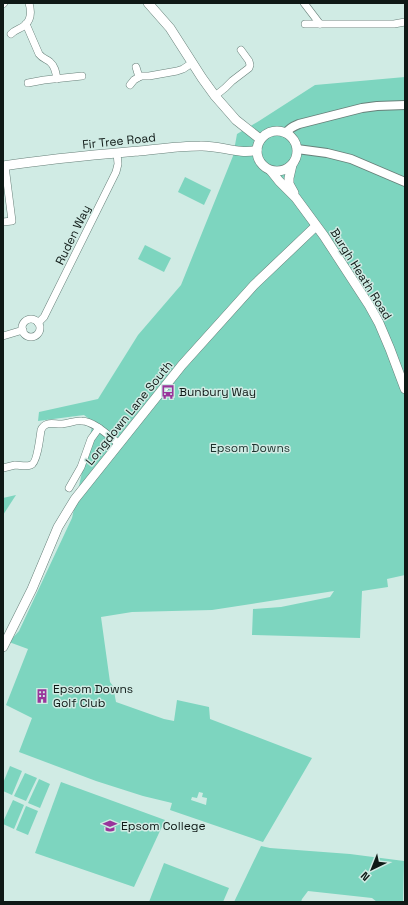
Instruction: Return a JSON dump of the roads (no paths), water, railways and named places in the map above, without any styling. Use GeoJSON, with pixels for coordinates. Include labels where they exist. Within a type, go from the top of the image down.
{"type":"FeatureCollection","features":[{"type":"Feature","properties":{"kind":"main road"},"geometry":{"type":"LineString","coordinates":[[148,3],[170,28],[215,96],[236,120],[260,139]]}},
{"type":"Feature","properties":{"kind":"main road"},"geometry":{"type":"LineString","coordinates":[[276,131],[286,133],[292,138],[297,149],[296,158],[292,165],[280,171],[271,171],[264,167],[258,159],[257,145],[260,139],[266,134],[276,131]]}},
{"type":"Feature","properties":{"kind":"main road","name":"Fir Tree Road"},"geometry":{"type":"LineString","coordinates":[[4,166],[117,153],[200,146],[216,146],[251,152],[257,150]]}},
{"type":"Feature","properties":{"kind":"main road","name":"Fir Tree Road"},"geometry":{"type":"LineString","coordinates":[[237,150],[260,163]]}},
{"type":"Feature","properties":{"kind":"main road","name":"Burgh Heath Road"},"geometry":{"type":"LineString","coordinates":[[292,165],[289,184],[296,198],[370,305],[390,348],[405,389]]}},
{"type":"Feature","properties":{"kind":"main road","name":"Burgh Heath Road"},"geometry":{"type":"LineString","coordinates":[[271,171],[296,198]]}},
{"type":"Feature","properties":{"kind":"main road","name":"Longdown Lane South"},"geometry":{"type":"LineString","coordinates":[[3,647],[32,589],[58,527],[75,499],[182,365],[254,285],[316,226]]}},
{"type":"Feature","properties":{"kind":"street"},"geometry":{"type":"LineString","coordinates":[[12,34],[15,30],[26,24],[31,12],[29,3]]}},
{"type":"Feature","properties":{"kind":"street"},"geometry":{"type":"LineString","coordinates":[[304,3],[320,24]]}},
{"type":"Feature","properties":{"kind":"street"},"geometry":{"type":"LineString","coordinates":[[305,24],[394,24],[405,22]]}},
{"type":"Feature","properties":{"kind":"street"},"geometry":{"type":"LineString","coordinates":[[26,24],[39,54],[42,58],[51,63],[54,67],[57,78]]}},
{"type":"Feature","properties":{"kind":"street"},"geometry":{"type":"LineString","coordinates":[[215,96],[249,68],[249,61],[240,50]]}},
{"type":"Feature","properties":{"kind":"street"},"geometry":{"type":"LineString","coordinates":[[130,85],[139,77],[177,71],[192,63]]}},
{"type":"Feature","properties":{"kind":"street"},"geometry":{"type":"LineString","coordinates":[[136,67],[139,77]]}},
{"type":"Feature","properties":{"kind":"street"},"geometry":{"type":"LineString","coordinates":[[28,83],[57,78],[82,76]]}},
{"type":"Feature","properties":{"kind":"street"},"geometry":{"type":"LineString","coordinates":[[286,133],[293,126],[348,111],[377,106],[405,106]]}},
{"type":"Feature","properties":{"kind":"street"},"geometry":{"type":"LineString","coordinates":[[297,149],[327,153],[351,159],[405,182]]}},
{"type":"Feature","properties":{"kind":"street","name":"Ruden Way"},"geometry":{"type":"LineString","coordinates":[[38,323],[44,317],[116,172],[118,164],[117,153]]}},
{"type":"Feature","properties":{"kind":"street"},"geometry":{"type":"LineString","coordinates":[[3,222],[12,221],[4,166]]}},
{"type":"Feature","properties":{"kind":"street","name":"Ruden Way"},"geometry":{"type":"LineString","coordinates":[[27,320],[33,320],[38,323],[40,326],[39,332],[33,336],[24,333],[23,324],[27,320]]}},
{"type":"Feature","properties":{"kind":"street","name":"Ruden Way"},"geometry":{"type":"LineString","coordinates":[[3,336],[23,330]]}},
{"type":"Feature","properties":{"kind":"street"},"geometry":{"type":"LineString","coordinates":[[3,468],[14,465],[32,465],[34,463],[42,427],[47,424],[66,424],[83,421],[99,428],[119,444]]}},
{"type":"Feature","properties":{"kind":"street"},"geometry":{"type":"LineString","coordinates":[[69,488],[81,467],[91,439],[99,428]]}},
{"type":"Feature","properties":{"kind":"place","name":"Bunbury Way"},"geometry":{"type":"Point","coordinates":[168,392]}},
{"type":"Feature","properties":{"kind":"place","name":"Epsom Downs Golf Club"},"geometry":{"type":"Point","coordinates":[42,696]}},
{"type":"Feature","properties":{"kind":"place","name":"Epsom College"},"geometry":{"type":"Point","coordinates":[110,826]}},
{"type":"Feature","properties":{"kind":"park label","name":"Epsom Downs"},"geometry":{"type":"Point","coordinates":[250,448]}}]}
